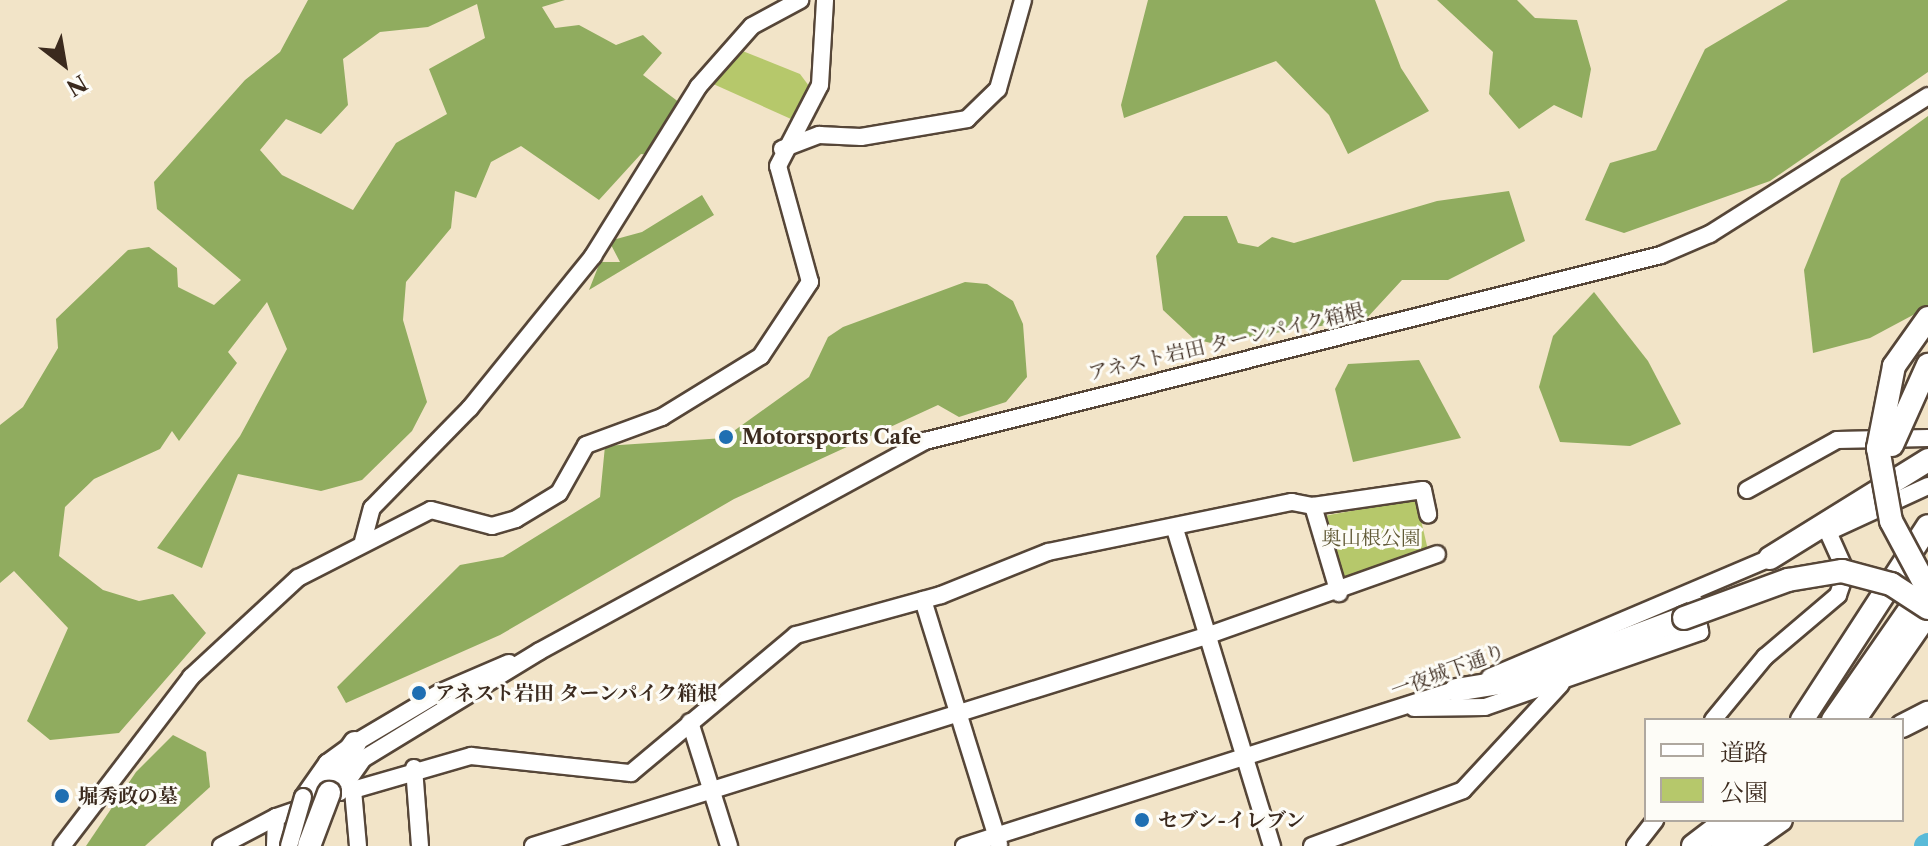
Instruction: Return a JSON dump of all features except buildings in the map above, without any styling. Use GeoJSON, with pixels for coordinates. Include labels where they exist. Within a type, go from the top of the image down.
{"type":"FeatureCollection","features":[{"type":"Feature","properties":{"kind":"highway"},"geometry":{"type":"LineString","coordinates":[[1928,318],[1894,366],[1878,448],[1891,521],[1928,590]]}},
{"type":"Feature","properties":{"kind":"highway"},"geometry":{"type":"LineString","coordinates":[[1928,337],[1899,383],[1892,445],[1902,514],[1928,570]]}},
{"type":"Feature","properties":{"kind":"highway"},"geometry":{"type":"LineString","coordinates":[[1892,445],[1928,365]]}},
{"type":"Feature","properties":{"kind":"highway"},"geometry":{"type":"LineString","coordinates":[[1770,558],[1928,460]]}},
{"type":"Feature","properties":{"kind":"highway"},"geometry":{"type":"LineString","coordinates":[[1803,718],[1928,526]]}},
{"type":"Feature","properties":{"kind":"highway"},"geometry":{"type":"LineString","coordinates":[[1456,690],[1518,680],[1788,580],[1842,571],[1891,584],[1928,610],[1884,667],[1835,718]]}},
{"type":"Feature","properties":{"kind":"highway"},"geometry":{"type":"LineString","coordinates":[[1855,718],[1928,582]]}},
{"type":"Feature","properties":{"kind":"highway"},"geometry":{"type":"LineString","coordinates":[[1904,725],[1928,713]]}},
{"type":"Feature","properties":{"kind":"highway"},"geometry":{"type":"LineString","coordinates":[[300,846],[329,793],[359,751]]}},
{"type":"Feature","properties":{"kind":"highway"},"geometry":{"type":"LineString","coordinates":[[309,846],[329,793]]}},
{"type":"Feature","properties":{"kind":"highway"},"geometry":{"type":"LineString","coordinates":[[1673,846],[1702,822]]}},
{"type":"Feature","properties":{"kind":"highway"},"geometry":{"type":"LineString","coordinates":[[1693,846],[1724,822]]}},
{"type":"Feature","properties":{"kind":"highway"},"geometry":{"type":"LineString","coordinates":[[1722,846],[1752,822]]}},
{"type":"Feature","properties":{"kind":"highway"},"geometry":{"type":"LineString","coordinates":[[1744,846],[1778,822]]}},
{"type":"Feature","properties":{"kind":"street"},"geometry":{"type":"LineString","coordinates":[[363,541],[372,508],[470,408],[593,256],[698,87],[752,26],[800,0]]}},
{"type":"Feature","properties":{"kind":"street"},"geometry":{"type":"LineString","coordinates":[[62,846],[197,671],[298,578],[363,541],[431,510],[492,526],[516,519],[559,493],[586,445],[662,417],[761,356],[810,282],[779,176],[782,149],[820,85],[825,0]]}},
{"type":"Feature","properties":{"kind":"street"},"geometry":{"type":"LineString","coordinates":[[782,149],[819,135],[861,137],[967,119],[998,89],[1023,0]]}},
{"type":"Feature","properties":{"kind":"street","name":"アネスト岩田 ターンパイク箱根"},"geometry":{"type":"LineString","coordinates":[[359,751],[441,692],[540,651],[858,473],[975,423],[1661,255],[1710,234],[1928,96]]}},
{"type":"Feature","properties":{"kind":"street"},"geometry":{"type":"LineString","coordinates":[[1747,490],[1837,440],[1928,438]]}},
{"type":"Feature","properties":{"kind":"street","name":"一夜城下通り"},"geometry":{"type":"LineString","coordinates":[[964,846],[998,841],[1456,690],[1693,593],[1928,486]]}},
{"type":"Feature","properties":{"kind":"street"},"geometry":{"type":"LineString","coordinates":[[221,846],[329,793],[414,768],[471,756],[631,773],[658,757],[690,722],[796,635],[923,600],[1048,552],[1175,529],[1292,502],[1313,506],[1423,490],[1428,514]]}},
{"type":"Feature","properties":{"kind":"street"},"geometry":{"type":"LineString","coordinates":[[1313,506],[1339,593]]}},
{"type":"Feature","properties":{"kind":"street"},"geometry":{"type":"LineString","coordinates":[[1175,529],[1272,846]]}},
{"type":"Feature","properties":{"kind":"street"},"geometry":{"type":"LineString","coordinates":[[1715,718],[1765,657],[1838,595],[1846,572],[1828,532]]}},
{"type":"Feature","properties":{"kind":"street"},"geometry":{"type":"LineString","coordinates":[[533,846],[552,843],[1206,636],[1339,593],[1437,554]]}},
{"type":"Feature","properties":{"kind":"street"},"geometry":{"type":"LineString","coordinates":[[1407,708],[1485,707],[1700,632],[1693,593]]}},
{"type":"Feature","properties":{"kind":"street"},"geometry":{"type":"LineString","coordinates":[[923,600],[998,841]]}},
{"type":"Feature","properties":{"kind":"street"},"geometry":{"type":"LineString","coordinates":[[1312,846],[1463,790],[1563,681]]}},
{"type":"Feature","properties":{"kind":"street"},"geometry":{"type":"LineString","coordinates":[[690,722],[729,846]]}},
{"type":"Feature","properties":{"kind":"street"},"geometry":{"type":"LineString","coordinates":[[414,768],[420,846]]}},
{"type":"Feature","properties":{"kind":"street"},"geometry":{"type":"LineString","coordinates":[[289,846],[329,793]]}},
{"type":"Feature","properties":{"kind":"street"},"geometry":{"type":"LineString","coordinates":[[321,846],[329,793]]}},
{"type":"Feature","properties":{"kind":"street"},"geometry":{"type":"LineString","coordinates":[[329,793],[358,846]]}},
{"type":"Feature","properties":{"kind":"street"},"geometry":{"type":"LineString","coordinates":[[275,846],[276,817]]}},
{"type":"Feature","properties":{"kind":"street"},"geometry":{"type":"LineString","coordinates":[[1635,846],[1653,822]]}},
{"type":"Feature","properties":{"kind":"green space"},"geometry":{"type":"Polygon","coordinates":[[[308,0],[565,0],[542,7],[555,28],[579,25],[616,45],[643,35],[662,53],[643,75],[688,109],[659,156],[641,154],[599,200],[521,146],[491,162],[476,198],[455,191],[451,228],[406,282],[403,320],[427,402],[412,431],[362,480],[321,491],[238,474],[202,568],[157,548],[240,436],[287,349],[267,302],[228,352],[237,363],[179,441],[172,431],[160,449],[94,479],[65,507],[59,556],[103,590],[139,601],[173,594],[206,633],[119,733],[50,740],[27,721],[68,628],[14,571],[0,583],[0,425],[23,407],[58,348],[56,319],[128,250],[149,247],[177,268],[178,287],[214,305],[241,280],[157,209],[154,182],[245,80],[280,52],[308,0]],[[477,4],[428,27],[380,32],[343,59],[348,105],[321,134],[286,119],[260,150],[282,175],[353,210],[396,143],[447,114],[429,69],[485,38],[477,4]]]}},
{"type":"Feature","properties":{"kind":"green space"},"geometry":{"type":"Polygon","coordinates":[[[1148,0],[1375,0],[1401,68],[1429,111],[1348,154],[1329,115],[1276,61],[1124,118],[1121,105],[1148,0]]]}},
{"type":"Feature","properties":{"kind":"green space"},"geometry":{"type":"Polygon","coordinates":[[[1437,0],[1517,0],[1535,18],[1577,20],[1591,69],[1582,118],[1554,105],[1519,129],[1489,94],[1493,52],[1437,0]]]}},
{"type":"Feature","properties":{"kind":"green space"},"geometry":{"type":"Polygon","coordinates":[[[1788,0],[1928,0],[1928,72],[1770,181],[1624,233],[1585,220],[1610,163],[1656,150],[1705,49],[1788,0]]]}},
{"type":"Feature","properties":{"kind":"green space"},"geometry":{"type":"Polygon","coordinates":[[[740,50],[800,74],[809,86],[791,119],[711,83],[740,50]]]}},
{"type":"Feature","properties":{"kind":"green space"},"geometry":{"type":"Polygon","coordinates":[[[1928,116],[1928,307],[1870,338],[1813,353],[1804,270],[1841,179],[1928,116]]]}},
{"type":"Feature","properties":{"kind":"green space"},"geometry":{"type":"Polygon","coordinates":[[[1509,191],[1525,241],[1448,280],[1402,280],[1366,319],[1211,343],[1194,339],[1163,310],[1156,256],[1184,216],[1227,216],[1238,243],[1258,247],[1272,237],[1294,243],[1437,201],[1509,191]]]}},
{"type":"Feature","properties":{"kind":"green space"},"geometry":{"type":"Polygon","coordinates":[[[702,195],[714,215],[589,290],[600,262],[620,262],[609,241],[642,232],[702,195]]]}},
{"type":"Feature","properties":{"kind":"green space"},"geometry":{"type":"Polygon","coordinates":[[[965,282],[987,284],[1013,301],[1023,324],[1027,377],[1006,402],[959,417],[938,405],[734,499],[500,635],[346,703],[337,687],[460,565],[503,557],[600,497],[605,446],[724,438],[809,377],[828,337],[843,327],[965,282]]]}},
{"type":"Feature","properties":{"kind":"green space"},"geometry":{"type":"Polygon","coordinates":[[[1594,292],[1648,361],[1681,424],[1630,446],[1560,442],[1539,387],[1553,336],[1594,292]]]}},
{"type":"Feature","properties":{"kind":"green space"},"geometry":{"type":"Polygon","coordinates":[[[1419,360],[1461,438],[1353,462],[1335,389],[1348,364],[1419,360]]]}},
{"type":"Feature","properties":{"kind":"green space","name":"奥山根公園"},"geometry":{"type":"Polygon","coordinates":[[[1416,499],[1428,550],[1344,581],[1324,516],[1416,499]]]}},
{"type":"Feature","properties":{"kind":"green space"},"geometry":{"type":"Polygon","coordinates":[[[173,735],[206,752],[210,787],[145,846],[86,846],[136,772],[173,735]]]}},
{"type":"Feature","properties":{"kind":"place","name":"Motorsports Cafe"},"geometry":{"type":"Point","coordinates":[726,437]}},
{"type":"Feature","properties":{"kind":"place","name":"アネスト岩田 ターンパイク箱根"},"geometry":{"type":"Point","coordinates":[419,693]}},
{"type":"Feature","properties":{"kind":"place","name":"堀秀政の墓"},"geometry":{"type":"Point","coordinates":[62,796]}},
{"type":"Feature","properties":{"kind":"place","name":"セブン-イレブン"},"geometry":{"type":"Point","coordinates":[1142,820]}}]}
